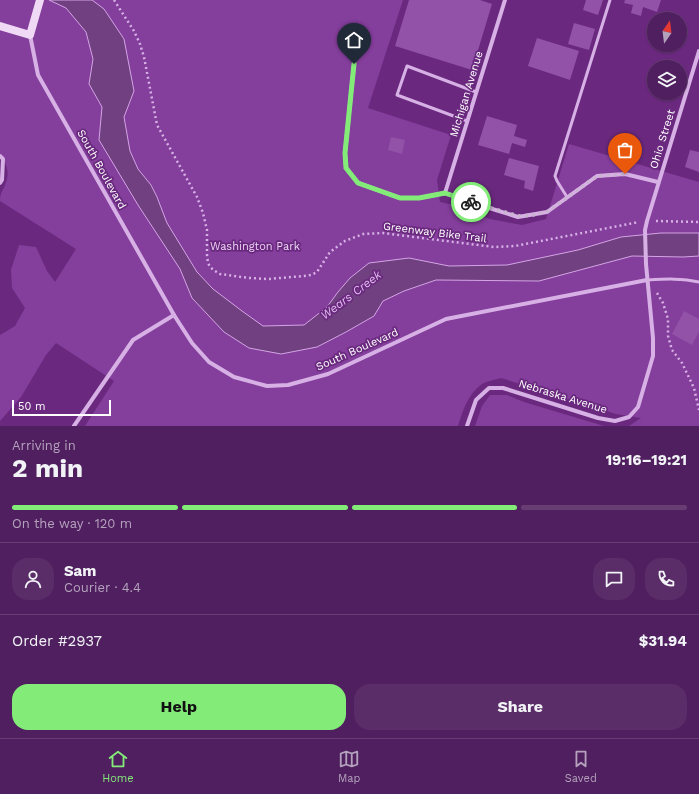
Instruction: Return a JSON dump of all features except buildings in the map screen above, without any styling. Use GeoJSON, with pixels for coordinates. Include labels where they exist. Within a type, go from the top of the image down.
{"type":"FeatureCollection","features":[{"type":"Feature","properties":{"kind":"street"},"geometry":{"type":"LineString","coordinates":[[0,26],[30,35],[40,0]]}},
{"type":"Feature","properties":{"kind":"street","name":"Michigan Avenue"},"geometry":{"type":"LineString","coordinates":[[445,193],[504,0]]}},
{"type":"Feature","properties":{"kind":"street","name":"South Boulevard"},"geometry":{"type":"LineString","coordinates":[[30,35],[38,75],[174,315],[192,343],[209,362],[234,376],[267,386],[288,385],[328,374],[446,319],[647,280]]}},
{"type":"Feature","properties":{"kind":"street","name":"Ohio Street"},"geometry":{"type":"LineString","coordinates":[[647,280],[645,230],[647,220],[699,51]]}},
{"type":"Feature","properties":{"kind":"street"},"geometry":{"type":"LineString","coordinates":[[354,64],[345,153],[346,168],[358,183],[400,198],[419,198],[445,193],[518,216],[547,212],[597,176],[625,174],[658,182]]}},
{"type":"Feature","properties":{"kind":"street"},"geometry":{"type":"LineString","coordinates":[[0,183],[2,180],[2,157]]}},
{"type":"Feature","properties":{"kind":"street","name":"Nebraska Avenue"},"geometry":{"type":"LineString","coordinates":[[467,426],[476,400],[489,388],[503,388],[598,418],[615,421],[629,417],[638,407],[653,356],[653,338],[647,280]]}},
{"type":"Feature","properties":{"kind":"street"},"geometry":{"type":"LineString","coordinates":[[74,426],[133,340],[174,315]]}},
{"type":"Feature","properties":{"kind":"lane"},"geometry":{"type":"LineString","coordinates":[[567,197],[554,176],[610,0]]}},
{"type":"Feature","properties":{"kind":"lane"},"geometry":{"type":"LineString","coordinates":[[467,122],[397,95],[406,66],[476,92]]}},
{"type":"Feature","properties":{"kind":"lane"},"geometry":{"type":"LineString","coordinates":[[647,280],[669,279],[699,282]]}},
{"type":"Feature","properties":{"kind":"path","name":"Greenway Bike Trail"},"geometry":{"type":"LineString","coordinates":[[114,0],[134,31],[140,44],[144,57],[157,125],[197,197],[207,230],[208,262],[210,267],[220,274],[268,279],[311,275],[317,272],[330,252],[345,241],[363,234],[383,233],[494,247],[515,246],[647,220],[699,222]]}},
{"type":"Feature","properties":{"kind":"path"},"geometry":{"type":"LineString","coordinates":[[647,280],[663,304],[668,319],[668,336],[672,350],[682,363],[694,388],[699,410]]}},
{"type":"Feature","properties":{"kind":"green space","name":"Washington Park"},"geometry":{"type":"Polygon","coordinates":[[[0,0],[403,0],[368,108],[451,135],[437,180],[440,202],[454,205],[490,219],[522,225],[546,219],[569,144],[699,182],[699,426],[629,426],[641,418],[616,414],[501,378],[489,381],[477,388],[464,408],[458,426],[85,426],[114,381],[56,343],[46,355],[21,397],[0,421],[0,335],[15,326],[25,308],[12,288],[11,270],[19,245],[36,247],[47,271],[55,282],[76,249],[0,201],[8,174],[6,164],[0,154],[0,0]]]}},
{"type":"Feature","properties":{"kind":"green space"},"geometry":{"type":"Polygon","coordinates":[[[490,395],[507,395],[524,402],[604,426],[475,426],[482,406],[490,395]]]}},
{"type":"Feature","properties":{"kind":"water","name":"Wears Creek"},"geometry":{"type":"Polygon","coordinates":[[[49,0],[92,0],[104,9],[124,39],[134,91],[124,117],[130,151],[138,169],[151,185],[167,223],[197,272],[213,289],[263,326],[304,325],[327,307],[350,278],[369,263],[409,258],[449,266],[507,265],[578,250],[621,237],[661,233],[699,233],[699,256],[632,256],[539,281],[436,280],[404,291],[383,301],[374,316],[317,347],[281,354],[249,348],[224,332],[192,298],[180,269],[138,205],[99,140],[102,107],[89,84],[93,59],[86,32],[66,8],[49,0]]]}},
{"type":"Feature","properties":{"kind":"way so far"},"geometry":{"type":"LineString","coordinates":[[471,202],[518,216],[533,215],[547,212],[597,176],[625,174]]}},
{"type":"Feature","properties":{"kind":"route"},"geometry":{"type":"LineString","coordinates":[[354,64],[345,153],[346,168],[358,183],[400,198],[419,198],[445,193],[471,202]]}}]}
